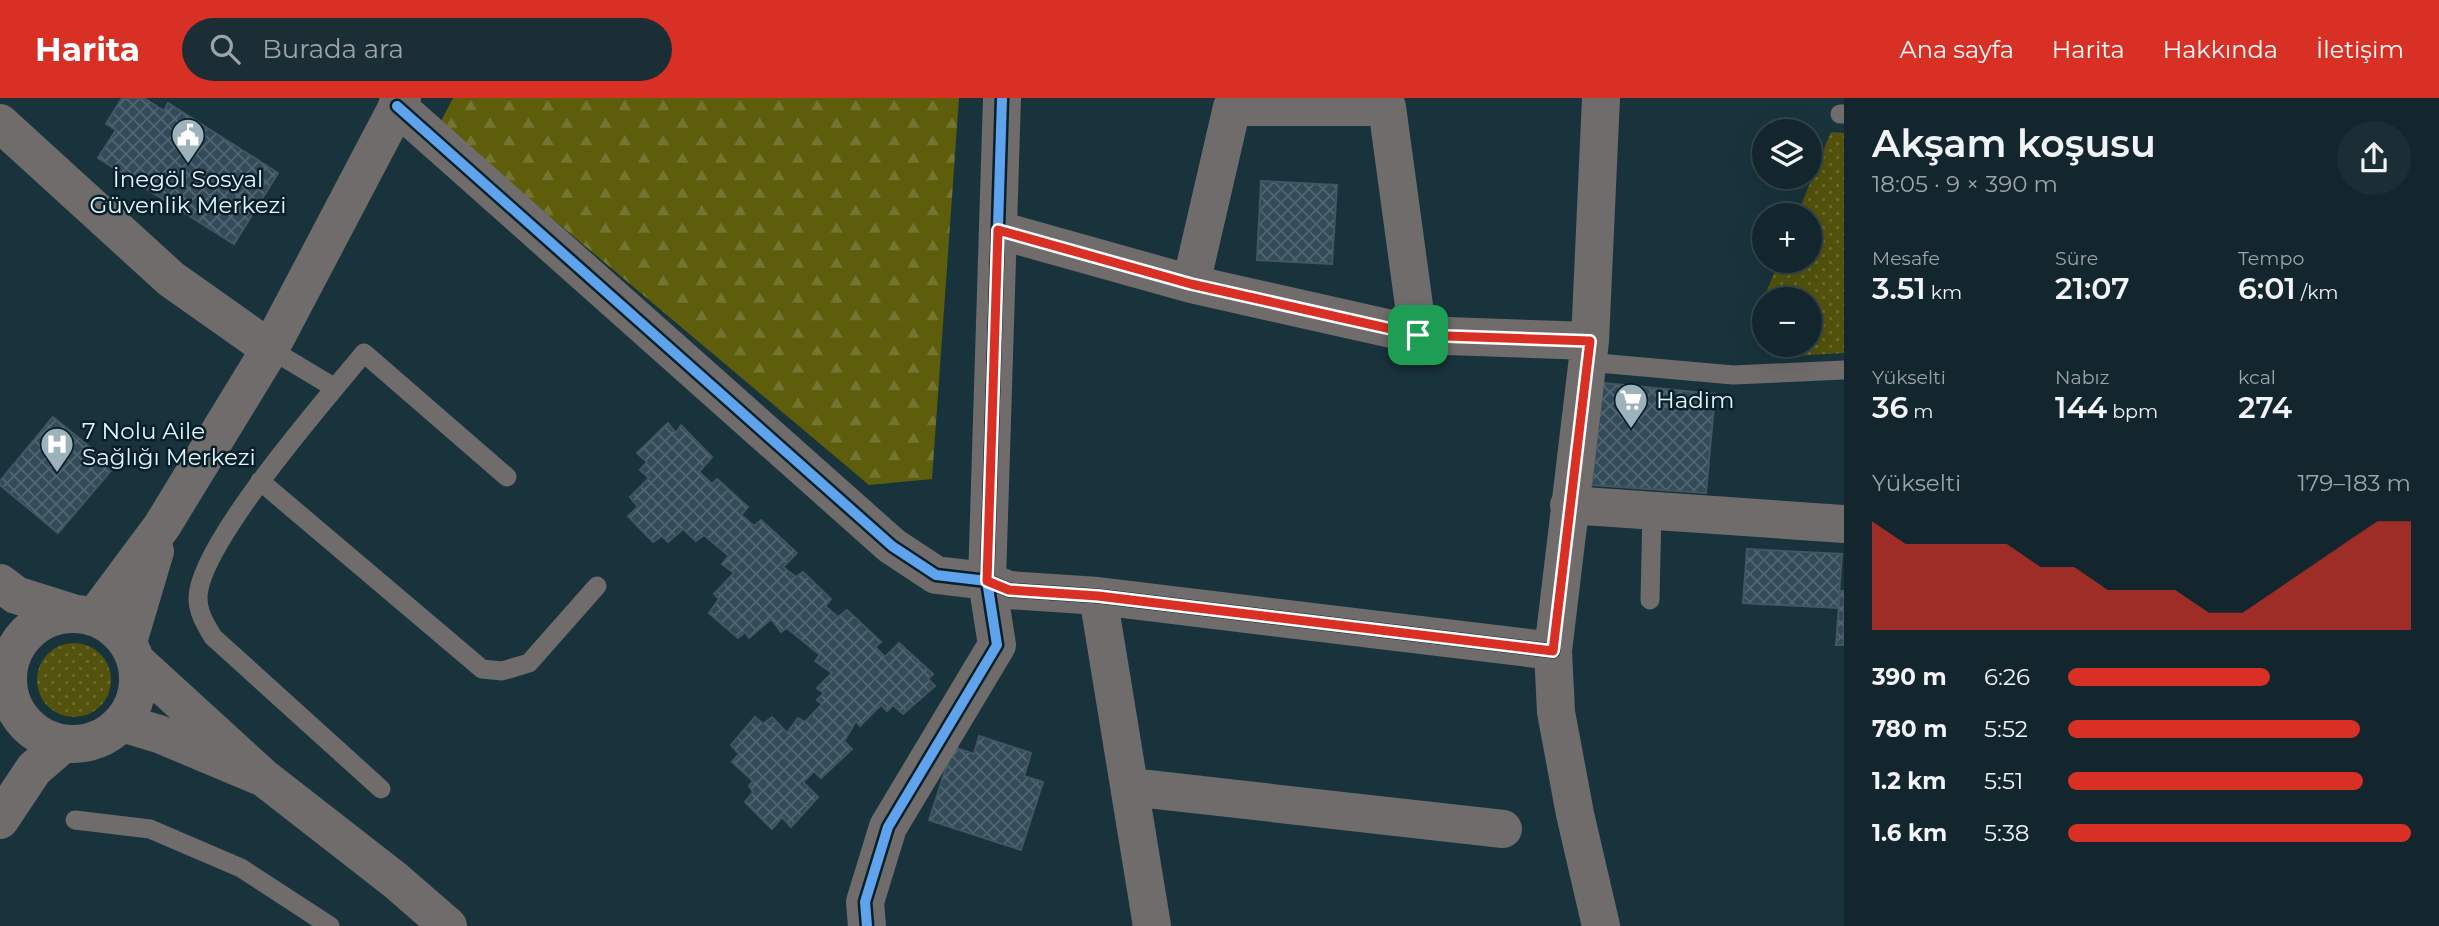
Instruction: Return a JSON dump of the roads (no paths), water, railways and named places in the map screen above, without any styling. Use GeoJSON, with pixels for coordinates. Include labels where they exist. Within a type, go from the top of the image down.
{"type":"FeatureCollection","features":[{"type":"Feature","properties":{"kind":"street"},"geometry":{"type":"LineString","coordinates":[[867,926],[865,902],[888,827],[997,645],[987,581],[1002,98]]}},
{"type":"Feature","properties":{"kind":"street"},"geometry":{"type":"LineString","coordinates":[[1601,98],[1588,351],[1553,651],[1556,712],[1575,814],[1601,926]]}},
{"type":"Feature","properties":{"kind":"street"},"geometry":{"type":"LineString","coordinates":[[162,526],[133,652],[136,694],[122,723],[105,736],[84,744],[63,744],[6,721],[4,649],[17,643],[32,627],[52,616],[84,614],[162,526],[270,349],[399,102],[892,546],[936,575],[987,581],[1009,590],[1098,596],[1553,651]]}},
{"type":"Feature","properties":{"kind":"street"},"geometry":{"type":"LineString","coordinates":[[1191,284],[1232,107],[1387,107],[1418,335]]}},
{"type":"Feature","properties":{"kind":"street"},"geometry":{"type":"LineString","coordinates":[[0,123],[171,279],[270,349]]}},
{"type":"Feature","properties":{"kind":"street"},"geometry":{"type":"LineString","coordinates":[[998,230],[1191,284],[1418,335],[1588,351]]}},
{"type":"Feature","properties":{"kind":"street"},"geometry":{"type":"LineString","coordinates":[[1569,505],[1844,524]]}},
{"type":"Feature","properties":{"kind":"street"},"geometry":{"type":"LineString","coordinates":[[0,583],[16,595],[84,614],[114,626],[133,652],[264,778],[395,880],[448,926]]}},
{"type":"Feature","properties":{"kind":"street"},"geometry":{"type":"LineString","coordinates":[[1098,596],[1152,926]]}},
{"type":"Feature","properties":{"kind":"street"},"geometry":{"type":"LineString","coordinates":[[122,723],[170,738],[264,778]]}},
{"type":"Feature","properties":{"kind":"street"},"geometry":{"type":"LineString","coordinates":[[0,820],[34,769],[63,744]]}},
{"type":"Feature","properties":{"kind":"street"},"geometry":{"type":"LineString","coordinates":[[1130,787],[1503,829]]}},
{"type":"Feature","properties":{"kind":"lane"},"geometry":{"type":"LineString","coordinates":[[270,349],[335,388]]}},
{"type":"Feature","properties":{"kind":"lane"},"geometry":{"type":"LineString","coordinates":[[1588,351],[1733,375],[1844,370]]}},
{"type":"Feature","properties":{"kind":"lane"},"geometry":{"type":"LineString","coordinates":[[381,789],[213,637],[201,614],[198,597],[209,559],[260,481],[365,353],[507,477]]}},
{"type":"Feature","properties":{"kind":"lane"},"geometry":{"type":"LineString","coordinates":[[260,481],[482,669],[502,671],[529,663],[597,586]]}},
{"type":"Feature","properties":{"kind":"lane"},"geometry":{"type":"LineString","coordinates":[[1650,600],[1651,510]]}},
{"type":"Feature","properties":{"kind":"lane"},"geometry":{"type":"LineString","coordinates":[[75,820],[150,829],[241,868],[330,926]]}},
{"type":"Feature","properties":{"kind":"lane"},"geometry":{"type":"LineString","coordinates":[[296,926],[299,905]]}},
{"type":"Feature","properties":{"kind":"place","name":"İnegöl Sosyal Güvenlik Merkezi"},"geometry":{"type":"Point","coordinates":[188,165]}},
{"type":"Feature","properties":{"kind":"place","name":"Hadim"},"geometry":{"type":"Point","coordinates":[1631,430]}},
{"type":"Feature","properties":{"kind":"place","name":"7 Nolu Aile Sağlığı Merkezi"},"geometry":{"type":"Point","coordinates":[57,474]}}]}
